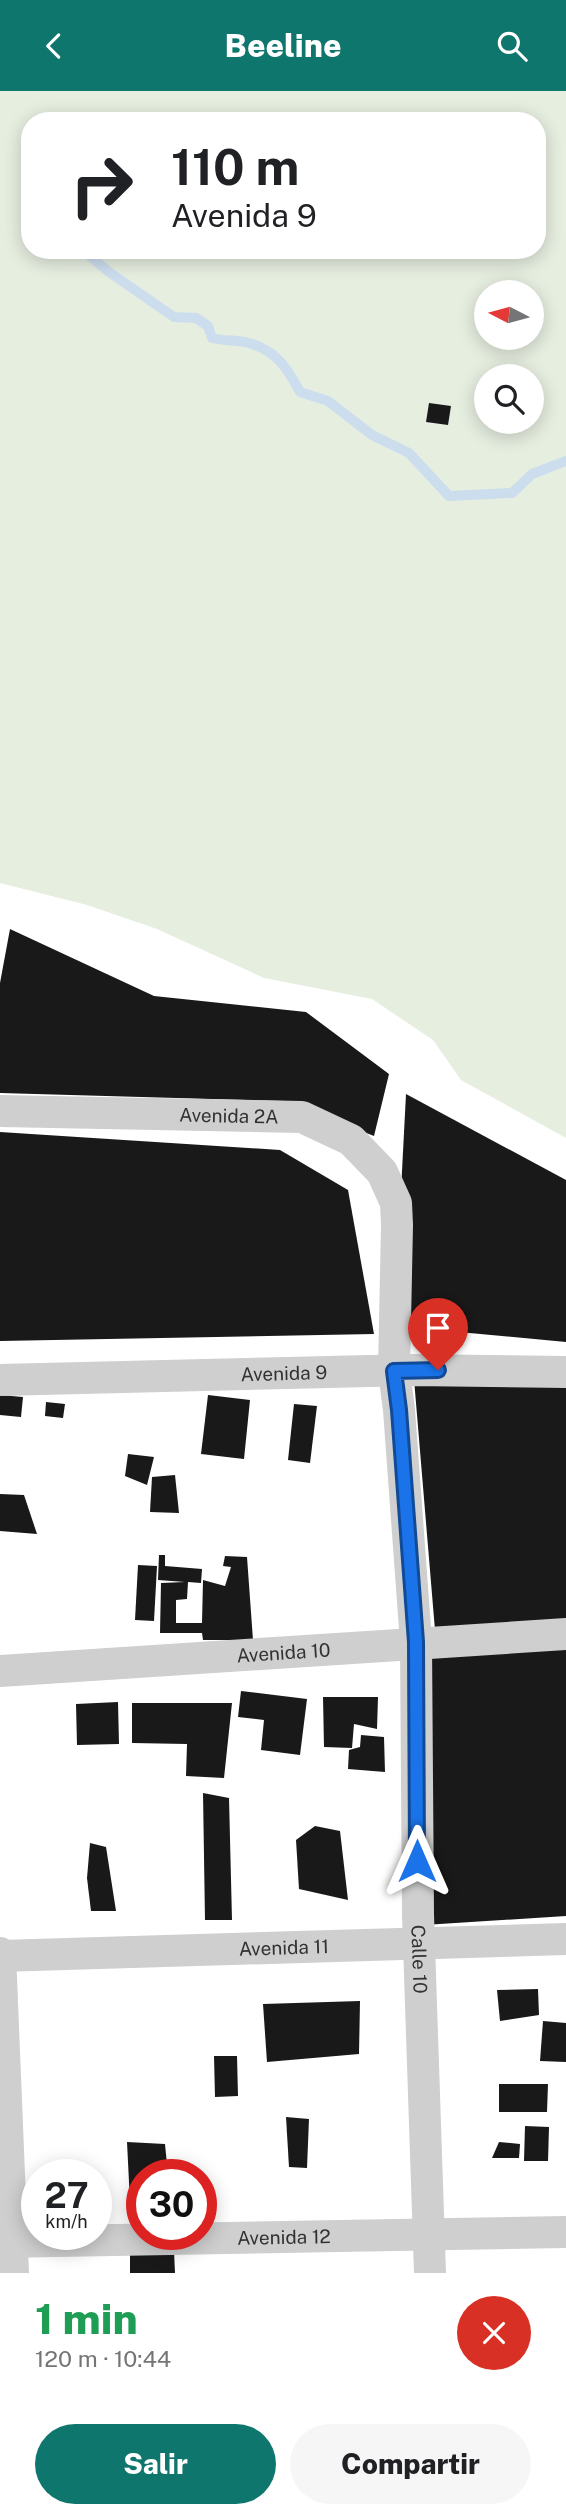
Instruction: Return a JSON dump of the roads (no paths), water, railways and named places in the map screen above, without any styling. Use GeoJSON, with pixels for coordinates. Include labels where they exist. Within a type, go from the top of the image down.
{"type":"FeatureCollection","features":[{"type":"Feature","properties":{"kind":"street","name":"Avenida 2A"},"geometry":{"type":"LineString","coordinates":[[0,1111],[302,1117],[351,1140],[382,1172],[396,1203],[397,1226]]}},
{"type":"Feature","properties":{"kind":"street","name":"Calle 10"},"geometry":{"type":"LineString","coordinates":[[397,1226],[394,1371],[416,1642],[419,1943],[430,2273]]}},
{"type":"Feature","properties":{"kind":"street","name":"Avenida 9"},"geometry":{"type":"LineString","coordinates":[[0,1380],[394,1371],[566,1372]]}},
{"type":"Feature","properties":{"kind":"street","name":"Avenida 10"},"geometry":{"type":"LineString","coordinates":[[0,1671],[566,1634]]}},
{"type":"Feature","properties":{"kind":"street","name":"Avenida 11"},"geometry":{"type":"LineString","coordinates":[[0,1954],[566,1939]]}},
{"type":"Feature","properties":{"kind":"street"},"geometry":{"type":"LineString","coordinates":[[0,1954],[6,2242],[13,2273]]}},
{"type":"Feature","properties":{"kind":"street","name":"Avenida 12"},"geometry":{"type":"LineString","coordinates":[[6,2242],[566,2232]]}},
{"type":"Feature","properties":{"kind":"waterway"},"geometry":{"type":"LineString","coordinates":[[94,259],[174,317],[196,318],[208,326],[212,338],[245,342],[272,354],[285,367],[300,392],[328,401],[372,435],[409,453],[449,496],[512,493],[532,474],[566,461]]}}]}
